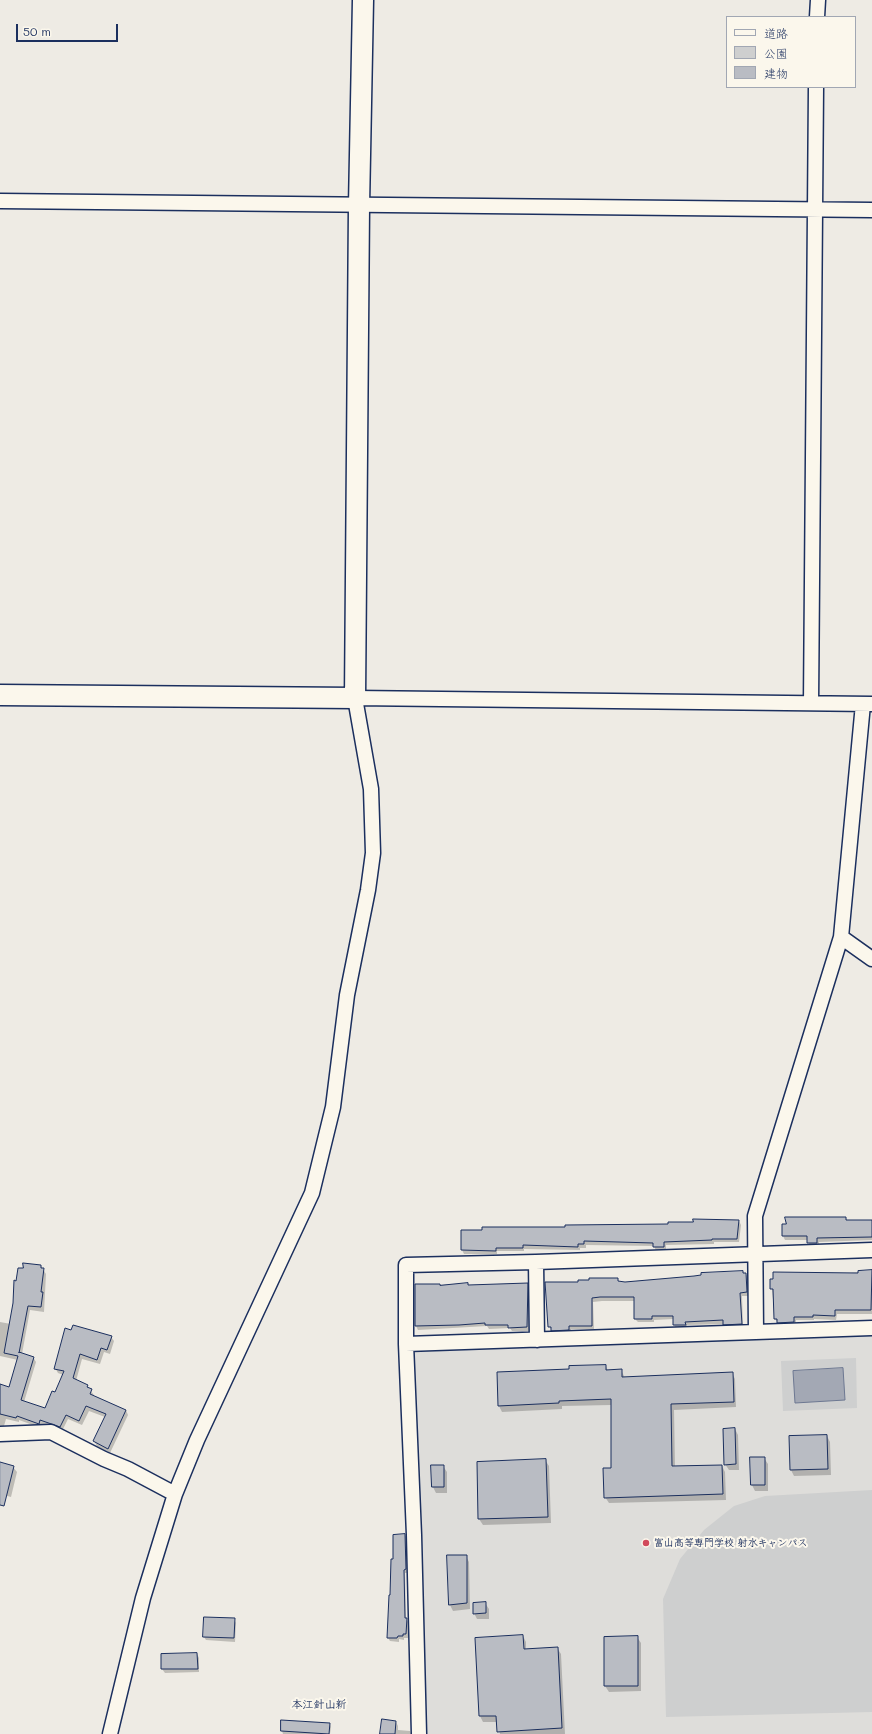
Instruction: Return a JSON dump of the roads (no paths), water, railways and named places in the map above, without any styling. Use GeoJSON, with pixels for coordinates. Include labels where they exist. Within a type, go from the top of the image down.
{"type":"FeatureCollection","features":[{"type":"Feature","properties":{"kind":"street"},"geometry":{"type":"LineString","coordinates":[[110,1734],[143,1598],[175,1494],[197,1440],[312,1193],[333,1107],[347,995],[368,890],[373,853],[371,789],[356,705],[359,206],[363,0]]}},
{"type":"Feature","properties":{"kind":"street"},"geometry":{"type":"LineString","coordinates":[[817,16],[818,0]]}},
{"type":"Feature","properties":{"kind":"street"},"geometry":{"type":"LineString","coordinates":[[811,704],[816,88]]}},
{"type":"Feature","properties":{"kind":"street"},"geometry":{"type":"LineString","coordinates":[[0,201],[359,206],[872,210]]}},
{"type":"Feature","properties":{"kind":"street"},"geometry":{"type":"LineString","coordinates":[[0,695],[356,705],[811,704],[866,706],[860,738],[841,937],[755,1216],[756,1332]]}},
{"type":"Feature","properties":{"kind":"street"},"geometry":{"type":"LineString","coordinates":[[841,937],[872,958]]}},
{"type":"Feature","properties":{"kind":"street"},"geometry":{"type":"LineString","coordinates":[[419,1734],[414,1535],[406,1344],[406,1265],[872,1250]]}},
{"type":"Feature","properties":{"kind":"street"},"geometry":{"type":"LineString","coordinates":[[536,1262],[537,1340]]}},
{"type":"Feature","properties":{"kind":"street"},"geometry":{"type":"LineString","coordinates":[[406,1344],[872,1328]]}},
{"type":"Feature","properties":{"kind":"street"},"geometry":{"type":"LineString","coordinates":[[0,1434],[51,1432],[104,1459],[128,1469],[175,1494]]}},
{"type":"Feature","properties":{"kind":"place","name":"富山高等専門学校 射水キャンパス"},"geometry":{"type":"Point","coordinates":[646,1543]}},
{"type":"Feature","properties":{"kind":"district","name":"本江針山新"},"geometry":{"type":"Point","coordinates":[319,1705]}}]}
